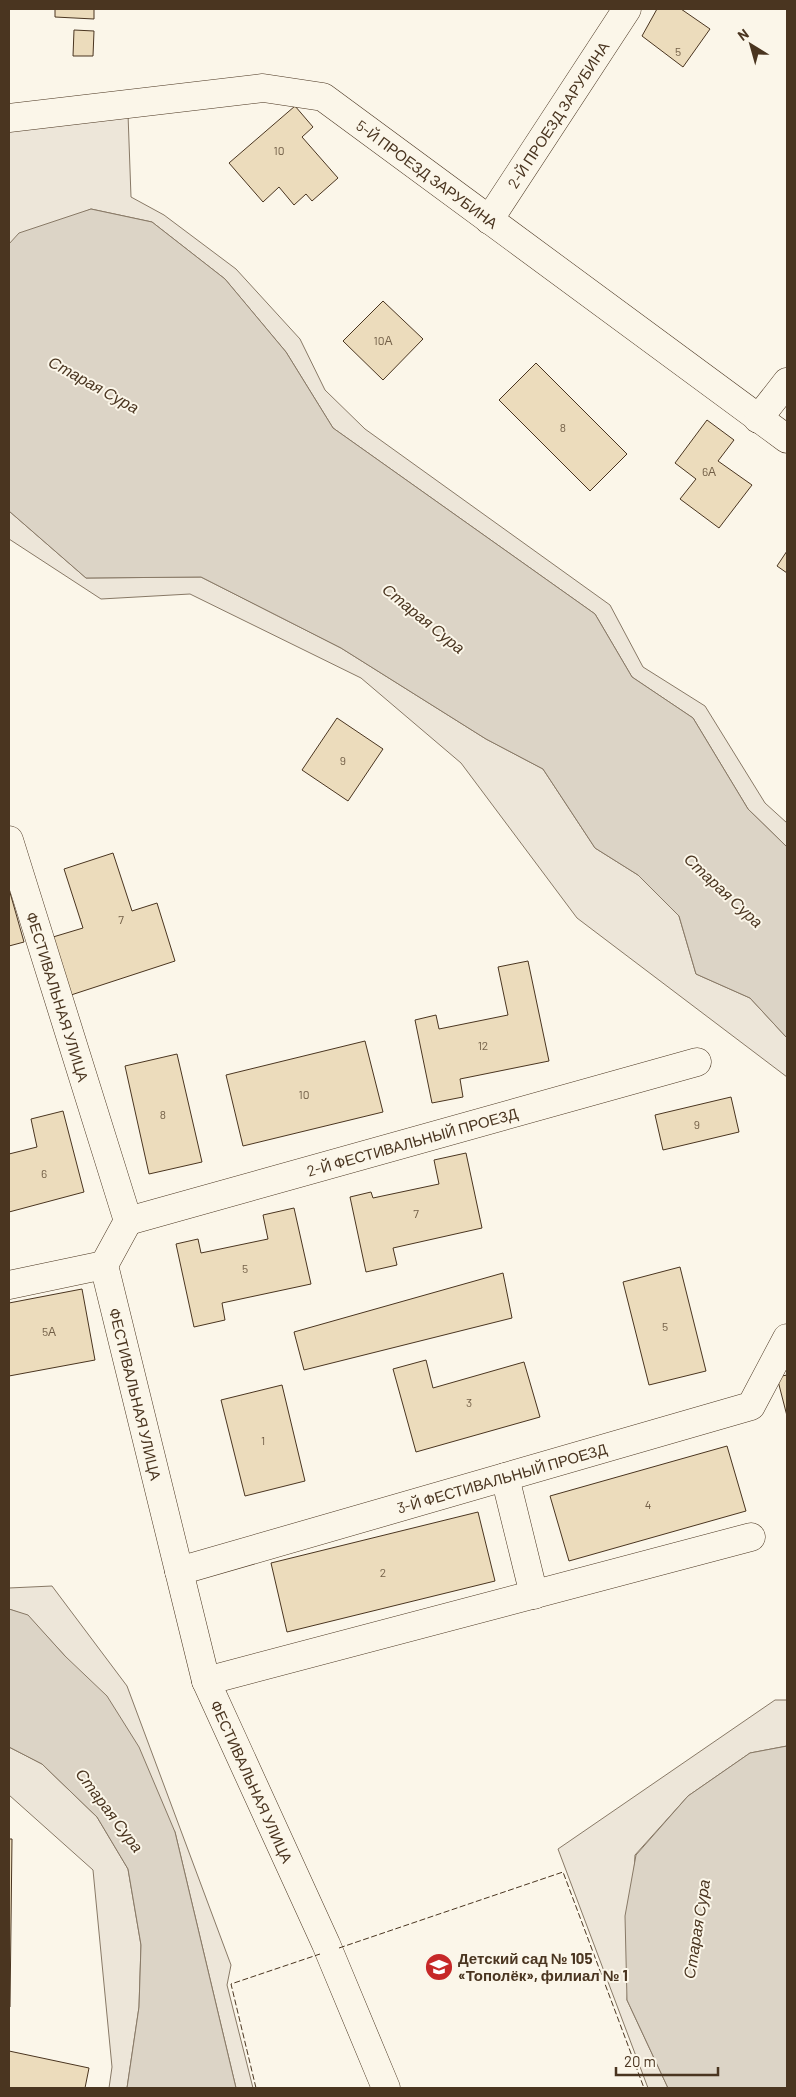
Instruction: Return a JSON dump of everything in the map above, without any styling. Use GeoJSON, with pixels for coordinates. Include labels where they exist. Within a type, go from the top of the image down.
{"type":"FeatureCollection","features":[{"type":"Feature","properties":{"kind":"street","name":"2-Й ПРОЕЗД ЗАРУБИНА"},"geometry":{"type":"LineString","coordinates":[[489,220],[627,9]]}},
{"type":"Feature","properties":{"kind":"street","name":"5-Й ПРОЕЗД ЗАРУБИНА"},"geometry":{"type":"LineString","coordinates":[[9,118],[263,88],[324,97],[787,439]]}},
{"type":"Feature","properties":{"kind":"street"},"geometry":{"type":"LineString","coordinates":[[758,419],[787,382]]}},
{"type":"Feature","properties":{"kind":"street","name":"ФЕСТИВАЛЬНАЯ УЛИЦА"},"geometry":{"type":"LineString","coordinates":[[9,840],[128,1221]]}},
{"type":"Feature","properties":{"kind":"street","name":"2-Й ФЕСТИВАЛЬНЫЙ ПРОЕЗД"},"geometry":{"type":"LineString","coordinates":[[128,1221],[697,1062]]}},
{"type":"Feature","properties":{"kind":"street"},"geometry":{"type":"LineString","coordinates":[[9,1285],[104,1265],[128,1221]]}},
{"type":"Feature","properties":{"kind":"street","name":"ФЕСТИВАЛЬНАЯ УЛИЦА"},"geometry":{"type":"LineString","coordinates":[[104,1265],[206,1681],[326,1944],[386,2088]]}},
{"type":"Feature","properties":{"kind":"street","name":"3-Й ФЕСТИВАЛЬНЫЙ ПРОЕЗД"},"geometry":{"type":"LineString","coordinates":[[179,1571],[751,1406],[787,1338]]}},
{"type":"Feature","properties":{"kind":"street"},"geometry":{"type":"LineString","coordinates":[[505,1477],[534,1594]]}},
{"type":"Feature","properties":{"kind":"street"},"geometry":{"type":"LineString","coordinates":[[206,1681],[751,1537]]}},
{"type":"Feature","properties":{"kind":"shaded area"},"geometry":{"type":"Polygon","coordinates":[[[128,114],[131,197],[164,215],[236,269],[300,339],[325,390],[365,429],[610,605],[643,667],[705,706],[765,803],[787,823],[787,847],[748,809],[693,718],[632,677],[595,614],[333,428],[286,352],[225,279],[152,222],[91,209],[9,244],[9,125],[128,114]]]}},
{"type":"Feature","properties":{"kind":"shaded area"},"geometry":{"type":"Polygon","coordinates":[[[9,511],[86,578],[201,577],[341,648],[486,739],[543,769],[595,848],[638,875],[679,916],[696,974],[750,998],[787,1038],[787,1077],[577,918],[461,763],[361,678],[190,594],[101,599],[9,539],[9,511]]]}},
{"type":"Feature","properties":{"kind":"shaded area"},"geometry":{"type":"Polygon","coordinates":[[[52,1586],[127,1686],[231,1965],[227,1985],[253,2088],[236,2088],[175,1832],[65,1656],[28,1616],[9,1609],[9,1588],[52,1586]]]}},
{"type":"Feature","properties":{"kind":"shaded area"},"geometry":{"type":"Polygon","coordinates":[[[775,1700],[787,1700],[787,1746],[750,1753],[688,1796],[635,1855],[627,2000],[668,2088],[648,2088],[558,1849],[775,1700]]]}},
{"type":"Feature","properties":{"kind":"shaded area"},"geometry":{"type":"Polygon","coordinates":[[[9,1747],[42,1764],[97,1817],[128,1869],[141,1945],[139,2007],[127,2088],[109,2088],[112,2067],[93,1870],[9,1795],[9,1747]]]}},
{"type":"Feature","properties":{"kind":"water","name":"Старая Сура"},"geometry":{"type":"Polygon","coordinates":[[[91,209],[152,222],[225,279],[286,352],[333,428],[595,614],[632,677],[693,718],[748,809],[787,847],[787,1038],[750,998],[696,974],[679,916],[638,875],[595,848],[543,769],[486,739],[341,648],[201,577],[86,578],[9,511],[9,244],[19,233],[91,209]]]}},
{"type":"Feature","properties":{"kind":"water","name":"Старая Сура"},"geometry":{"type":"Polygon","coordinates":[[[9,1609],[28,1615],[65,1656],[107,1696],[139,1747],[175,1832],[236,2088],[127,2088],[139,2007],[141,1945],[128,1869],[97,1817],[42,1764],[9,1747],[9,1609]]]}},
{"type":"Feature","properties":{"kind":"water","name":"Старая Сура"},"geometry":{"type":"Polygon","coordinates":[[[787,1746],[787,2088],[668,2088],[627,2000],[625,1916],[636,1855],[688,1796],[750,1753],[787,1746]]]}},
{"type":"Feature","properties":{"kind":"building"},"geometry":{"type":"Polygon","coordinates":[[[55,9],[94,9],[94,19],[55,17],[55,9]]]}},
{"type":"Feature","properties":{"kind":"building"},"geometry":{"type":"Polygon","coordinates":[[[657,9],[681,9],[710,29],[683,67],[642,36],[657,9]]]}},
{"type":"Feature","properties":{"kind":"building"},"geometry":{"type":"Polygon","coordinates":[[[74,30],[94,31],[93,56],[73,56],[74,30]]]}},
{"type":"Feature","properties":{"kind":"building"},"geometry":{"type":"Polygon","coordinates":[[[295,106],[313,127],[302,137],[338,178],[312,201],[306,194],[294,205],[279,187],[263,202],[229,163],[295,106]]]}},
{"type":"Feature","properties":{"kind":"building"},"geometry":{"type":"Polygon","coordinates":[[[383,301],[423,339],[383,380],[343,341],[383,301]]]}},
{"type":"Feature","properties":{"kind":"building"},"geometry":{"type":"Polygon","coordinates":[[[536,363],[627,454],[590,491],[499,400],[536,363]]]}},
{"type":"Feature","properties":{"kind":"building"},"geometry":{"type":"Polygon","coordinates":[[[707,420],[734,440],[718,461],[752,485],[719,528],[680,499],[696,479],[675,463],[707,420]]]}},
{"type":"Feature","properties":{"kind":"building"},"geometry":{"type":"Polygon","coordinates":[[[787,551],[787,573],[777,566],[787,551]]]}},
{"type":"Feature","properties":{"kind":"building"},"geometry":{"type":"Polygon","coordinates":[[[337,718],[383,749],[348,801],[302,770],[337,718]]]}},
{"type":"Feature","properties":{"kind":"building"},"geometry":{"type":"Polygon","coordinates":[[[113,853],[132,911],[157,903],[175,961],[71,995],[53,937],[83,928],[64,869],[113,853]]]}},
{"type":"Feature","properties":{"kind":"building"},"geometry":{"type":"Polygon","coordinates":[[[9,889],[24,942],[9,946],[9,889]]]}},
{"type":"Feature","properties":{"kind":"building"},"geometry":{"type":"Polygon","coordinates":[[[528,961],[549,1061],[460,1079],[463,1097],[432,1103],[415,1020],[436,1015],[439,1029],[508,1015],[498,967],[528,961]]]}},
{"type":"Feature","properties":{"kind":"building"},"geometry":{"type":"Polygon","coordinates":[[[365,1041],[383,1112],[243,1146],[226,1075],[365,1041]]]}},
{"type":"Feature","properties":{"kind":"building"},"geometry":{"type":"Polygon","coordinates":[[[177,1054],[202,1162],[149,1174],[125,1066],[177,1054]]]}},
{"type":"Feature","properties":{"kind":"building"},"geometry":{"type":"Polygon","coordinates":[[[731,1097],[739,1132],[663,1150],[655,1115],[731,1097]]]}},
{"type":"Feature","properties":{"kind":"building"},"geometry":{"type":"Polygon","coordinates":[[[63,1111],[84,1192],[9,1212],[9,1154],[37,1147],[31,1119],[63,1111]]]}},
{"type":"Feature","properties":{"kind":"building"},"geometry":{"type":"Polygon","coordinates":[[[466,1153],[482,1228],[393,1248],[397,1265],[366,1272],[350,1197],[371,1192],[373,1198],[439,1184],[434,1160],[466,1153]]]}},
{"type":"Feature","properties":{"kind":"building"},"geometry":{"type":"Polygon","coordinates":[[[294,1208],[311,1284],[222,1303],[225,1320],[194,1327],[176,1244],[198,1239],[201,1253],[268,1239],[263,1215],[294,1208]]]}},
{"type":"Feature","properties":{"kind":"building"},"geometry":{"type":"Polygon","coordinates":[[[680,1267],[706,1371],[649,1385],[623,1282],[680,1267]]]}},
{"type":"Feature","properties":{"kind":"building"},"geometry":{"type":"Polygon","coordinates":[[[503,1273],[512,1318],[304,1370],[294,1332],[503,1273]]]}},
{"type":"Feature","properties":{"kind":"building"},"geometry":{"type":"Polygon","coordinates":[[[82,1289],[95,1360],[9,1376],[9,1303],[82,1289]]]}},
{"type":"Feature","properties":{"kind":"building"},"geometry":{"type":"Polygon","coordinates":[[[426,1360],[433,1388],[524,1362],[540,1417],[416,1452],[393,1369],[426,1360]]]}},
{"type":"Feature","properties":{"kind":"building"},"geometry":{"type":"Polygon","coordinates":[[[787,1375],[787,1416],[777,1377],[787,1375]]]}},
{"type":"Feature","properties":{"kind":"building"},"geometry":{"type":"Polygon","coordinates":[[[282,1385],[305,1481],[245,1496],[221,1400],[282,1385]]]}},
{"type":"Feature","properties":{"kind":"building"},"geometry":{"type":"Polygon","coordinates":[[[727,1446],[746,1511],[569,1561],[550,1496],[727,1446]]]}},
{"type":"Feature","properties":{"kind":"building"},"geometry":{"type":"Polygon","coordinates":[[[478,1512],[495,1581],[287,1632],[271,1563],[478,1512]]]}},
{"type":"Feature","properties":{"kind":"building"},"geometry":{"type":"Polygon","coordinates":[[[9,1839],[12,1839],[10,2007],[9,2007],[9,1839]]]}},
{"type":"Feature","properties":{"kind":"building"},"geometry":{"type":"Polygon","coordinates":[[[9,2051],[89,2068],[85,2088],[9,2088],[9,2051]]]}},
{"type":"Feature","properties":{"kind":"fence"},"geometry":{"type":"LineString","coordinates":[[339,1948],[563,1872],[644,2088]]}},
{"type":"Feature","properties":{"kind":"fence"},"geometry":{"type":"LineString","coordinates":[[256,2088],[231,1984],[320,1954]]}},
{"type":"Feature","properties":{"kind":"place","name":"Детский сад № 105 «Тополёк», филиал № 1"},"geometry":{"type":"Point","coordinates":[439,1967]}}]}
